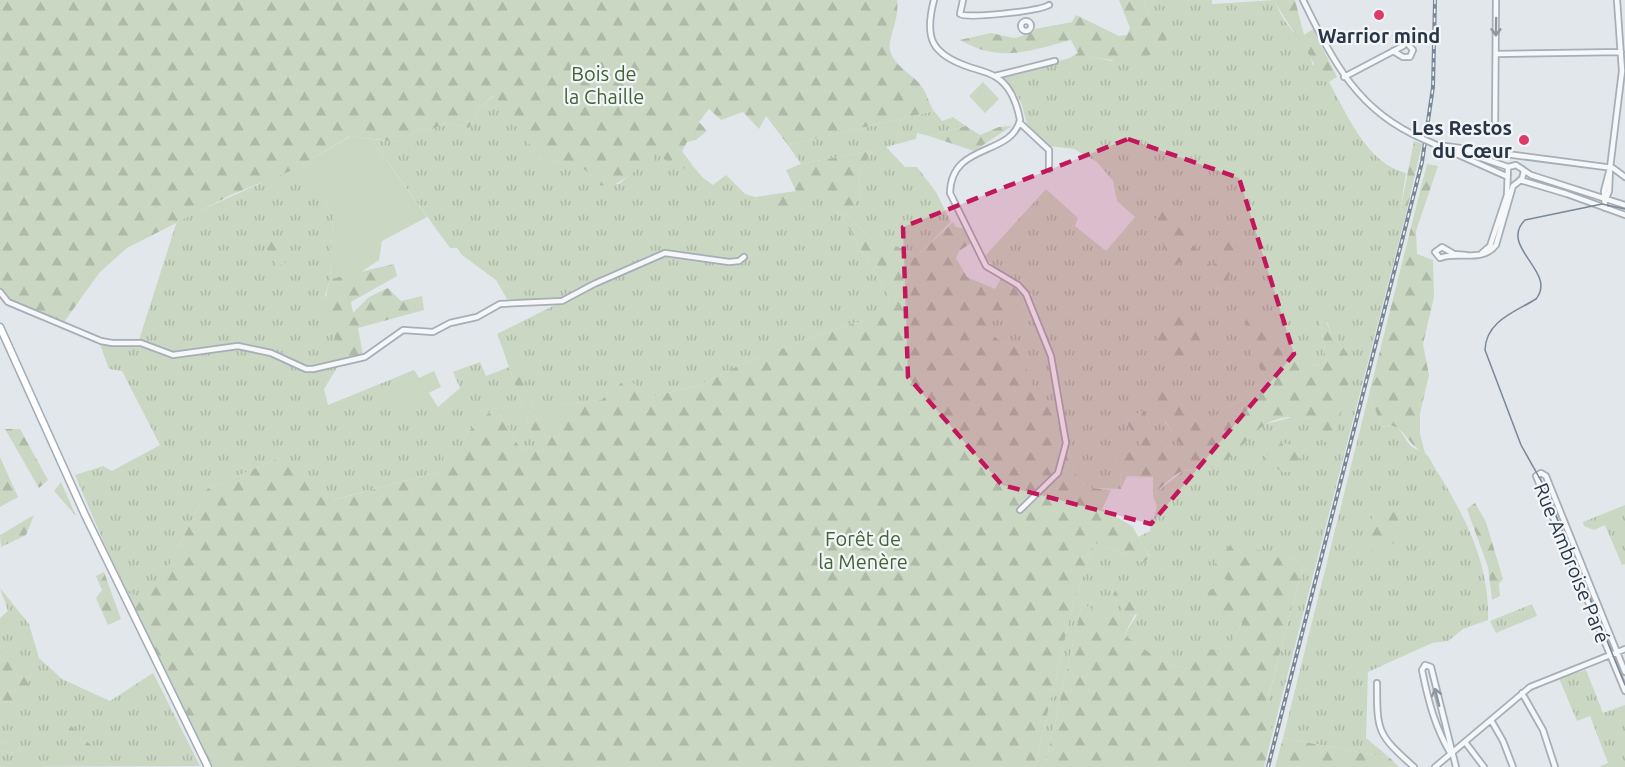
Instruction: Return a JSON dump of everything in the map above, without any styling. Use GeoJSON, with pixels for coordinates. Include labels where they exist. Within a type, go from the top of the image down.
{"type":"FeatureCollection","features":[{"type":"Feature","properties":{"kind":"main road"},"geometry":{"type":"LineString","coordinates":[[0,327],[90,525],[208,767]]}},
{"type":"Feature","properties":{"kind":"street"},"geometry":{"type":"LineString","coordinates":[[934,0],[929,34],[934,46],[958,63],[995,76],[1013,97],[1020,123],[1049,150],[1049,169]]}},
{"type":"Feature","properties":{"kind":"street"},"geometry":{"type":"LineString","coordinates":[[963,0],[960,11],[964,17],[1021,13],[1048,5]]}},
{"type":"Feature","properties":{"kind":"street"},"geometry":{"type":"LineString","coordinates":[[1303,0],[1344,77],[1383,116],[1423,139],[1508,167],[1519,166],[1527,157]]}},
{"type":"Feature","properties":{"kind":"street"},"geometry":{"type":"LineString","coordinates":[[1495,128],[1496,0]]}},
{"type":"Feature","properties":{"kind":"street"},"geometry":{"type":"LineString","coordinates":[[1605,208],[1611,176],[1610,168],[1621,81],[1617,0]]}},
{"type":"Feature","properties":{"kind":"street"},"geometry":{"type":"LineString","coordinates":[[1021,13],[1024,21]]}},
{"type":"Feature","properties":{"kind":"street"},"geometry":{"type":"LineString","coordinates":[[1344,77],[1407,43],[1413,34]]}},
{"type":"Feature","properties":{"kind":"street"},"geometry":{"type":"LineString","coordinates":[[1394,51],[1403,57],[1410,57],[1413,50],[1407,43]]}},
{"type":"Feature","properties":{"kind":"street"},"geometry":{"type":"LineString","coordinates":[[1496,54],[1621,52]]}},
{"type":"Feature","properties":{"kind":"street"},"geometry":{"type":"LineString","coordinates":[[995,76],[1055,61]]}},
{"type":"Feature","properties":{"kind":"street"},"geometry":{"type":"LineString","coordinates":[[1020,123],[1012,135],[957,165],[950,179],[950,193],[986,266],[1018,285],[1026,294],[1051,356],[1066,443],[1058,473],[1020,510]]}},
{"type":"Feature","properties":{"kind":"street"},"geometry":{"type":"LineString","coordinates":[[1432,142],[1507,177],[1625,215]]}},
{"type":"Feature","properties":{"kind":"street"},"geometry":{"type":"LineString","coordinates":[[1445,146],[1610,168],[1619,170],[1625,177]]}},
{"type":"Feature","properties":{"kind":"street"},"geometry":{"type":"LineString","coordinates":[[1519,166],[1524,171],[1625,205]]}},
{"type":"Feature","properties":{"kind":"street"},"geometry":{"type":"LineString","coordinates":[[1445,253],[1476,255],[1491,251],[1509,189],[1508,167]]}},
{"type":"Feature","properties":{"kind":"street"},"geometry":{"type":"LineString","coordinates":[[1606,199],[1606,176],[1610,168]]}},
{"type":"Feature","properties":{"kind":"street"},"geometry":{"type":"LineString","coordinates":[[1498,230],[1524,171]]}},
{"type":"Feature","properties":{"kind":"street"},"geometry":{"type":"LineString","coordinates":[[1611,176],[1625,177]]}},
{"type":"Feature","properties":{"kind":"street"},"geometry":{"type":"LineString","coordinates":[[0,292],[8,302],[101,341],[141,343],[173,355],[238,346],[271,353],[306,369],[313,369],[365,357],[403,330],[433,332],[450,323],[477,317],[500,304],[562,301],[594,284],[665,253],[729,262],[739,261],[744,256]]}},
{"type":"Feature","properties":{"kind":"street","name":"Rue Ambroise Paré"},"geometry":{"type":"LineString","coordinates":[[1625,672],[1546,476],[1541,473],[1536,476],[1625,691]]}},
{"type":"Feature","properties":{"kind":"street"},"geometry":{"type":"LineString","coordinates":[[1436,767],[1530,687],[1625,649]]}},
{"type":"Feature","properties":{"kind":"street"},"geometry":{"type":"LineString","coordinates":[[1452,754],[1435,722],[1428,699],[1422,670],[1425,665],[1431,668],[1456,767]]}},
{"type":"Feature","properties":{"kind":"street"},"geometry":{"type":"LineString","coordinates":[[1377,683],[1377,723],[1380,732],[1387,742],[1414,767]]}},
{"type":"Feature","properties":{"kind":"street"},"geometry":{"type":"LineString","coordinates":[[1522,693],[1543,730],[1555,767]]}},
{"type":"Feature","properties":{"kind":"street"},"geometry":{"type":"LineString","coordinates":[[1491,720],[1503,741],[1513,767]]}},
{"type":"Feature","properties":{"kind":"street"},"geometry":{"type":"LineString","coordinates":[[1465,742],[1484,767]]}},
{"type":"Feature","properties":{"kind":"highlighted area"},"geometry":{"type":"Polygon","coordinates":[[[1128,139],[1239,178],[1294,354],[1151,524],[1002,485],[908,377],[903,227],[1128,139]]]}},
{"type":"Feature","properties":{"kind":"green space","name":"Bois de la Chaille"},"geometry":{"type":"Polygon","coordinates":[[[0,0],[897,0],[897,14],[890,41],[892,56],[900,67],[920,85],[934,111],[788,145],[766,116],[759,129],[743,112],[721,120],[709,109],[699,122],[707,131],[696,140],[687,142],[682,151],[693,166],[677,170],[657,153],[654,155],[654,164],[646,165],[621,181],[607,186],[599,185],[588,172],[574,165],[542,161],[494,95],[480,107],[469,128],[446,123],[428,131],[419,127],[410,136],[419,151],[414,155],[397,142],[350,136],[293,170],[233,194],[127,248],[100,272],[64,322],[0,297],[0,0]]]}},
{"type":"Feature","properties":{"kind":"green space"},"geometry":{"type":"Polygon","coordinates":[[[1119,0],[1144,0],[1152,25],[1156,15],[1165,19],[1167,45],[1150,55],[1131,60],[1092,57],[1075,70],[1070,58],[1078,53],[1071,40],[1028,51],[1002,53],[975,47],[960,40],[991,33],[1014,38],[1032,33],[1035,29],[1072,22],[1076,15],[1119,36],[1127,35],[1130,28],[1119,0]]]}},
{"type":"Feature","properties":{"kind":"green space"},"geometry":{"type":"Polygon","coordinates":[[[1144,0],[1212,0],[1212,4],[1274,0],[1284,19],[1310,55],[1314,79],[1329,82],[1369,149],[1392,168],[1406,173],[1400,212],[1406,214],[1272,735],[1268,699],[1303,565],[1290,557],[1272,554],[1230,581],[1242,622],[1226,655],[1188,669],[1163,662],[1124,635],[1137,615],[1124,609],[1107,619],[1082,603],[1045,767],[1035,767],[1074,600],[1095,543],[1122,554],[1131,551],[1143,563],[1150,556],[1138,537],[1150,531],[1157,507],[1153,495],[1183,471],[1211,468],[1230,456],[1259,426],[1296,416],[1312,419],[1333,445],[1332,335],[1327,322],[1320,320],[1327,363],[1308,366],[1248,346],[1268,384],[1253,397],[1232,404],[1200,427],[1171,393],[1165,422],[1181,444],[1169,451],[1150,425],[1144,410],[1125,421],[1148,454],[1146,460],[1112,451],[1120,466],[1121,489],[1092,488],[1078,480],[1055,403],[1037,398],[1018,346],[999,340],[989,332],[990,320],[1017,313],[1032,295],[994,266],[985,256],[1046,189],[1078,218],[1075,226],[1106,251],[1135,217],[1117,201],[1113,181],[1097,162],[1074,149],[1049,146],[1027,124],[1021,102],[1013,89],[1001,77],[1070,58],[1075,69],[1092,57],[1112,61],[1152,26],[1144,0]],[[1159,203],[1172,265],[1195,256],[1221,291],[1226,255],[1211,267],[1159,203]]]}},
{"type":"Feature","properties":{"kind":"green space"},"geometry":{"type":"Polygon","coordinates":[[[1274,0],[1295,0],[1304,35],[1313,29],[1337,77],[1329,82],[1314,80],[1309,69],[1314,64],[1274,0]]]}},
{"type":"Feature","properties":{"kind":"green space"},"geometry":{"type":"Polygon","coordinates":[[[983,82],[999,99],[985,113],[969,96],[983,82]]]}},
{"type":"Feature","properties":{"kind":"green space"},"geometry":{"type":"Polygon","coordinates":[[[495,95],[542,161],[573,164],[586,171],[599,183],[619,184],[657,152],[677,169],[693,166],[703,178],[713,185],[726,175],[745,194],[755,197],[765,208],[818,193],[842,217],[888,295],[890,314],[852,324],[752,359],[697,386],[649,397],[627,378],[601,400],[557,405],[561,419],[537,419],[510,349],[502,347],[497,334],[563,301],[507,299],[496,280],[462,255],[457,248],[450,248],[371,139],[397,142],[418,151],[410,136],[419,127],[428,131],[446,123],[469,128],[480,107],[495,95]]]}},
{"type":"Feature","properties":{"kind":"green space"},"geometry":{"type":"Polygon","coordinates":[[[934,111],[942,121],[953,117],[966,126],[929,136],[917,133],[916,139],[886,147],[905,167],[917,167],[936,192],[951,222],[916,257],[902,247],[880,246],[845,215],[861,196],[858,175],[873,150],[801,164],[788,145],[934,111]]]}},
{"type":"Feature","properties":{"kind":"green space"},"geometry":{"type":"Polygon","coordinates":[[[966,126],[980,135],[999,127],[1012,126],[974,151],[929,136],[966,126]]]}},
{"type":"Feature","properties":{"kind":"green space"},"geometry":{"type":"Polygon","coordinates":[[[351,136],[371,139],[427,217],[382,241],[379,260],[361,272],[330,279],[333,215],[303,164],[351,136]]]}},
{"type":"Feature","properties":{"kind":"green space"},"geometry":{"type":"Polygon","coordinates":[[[1414,141],[1422,144],[1406,214],[1400,212],[1414,141]]]}},
{"type":"Feature","properties":{"kind":"green space","name":"Forêt de la Menère"},"geometry":{"type":"Polygon","coordinates":[[[873,150],[858,175],[861,196],[845,215],[880,246],[899,247],[916,257],[953,222],[956,227],[965,229],[971,243],[959,251],[956,258],[967,277],[995,289],[1002,277],[1016,286],[1026,302],[1017,313],[991,320],[989,332],[999,340],[1018,346],[1037,397],[1055,403],[1078,480],[1092,488],[1111,490],[1102,509],[1132,526],[1150,557],[1143,563],[1131,551],[1122,554],[1095,543],[1074,600],[1035,767],[213,767],[125,592],[144,598],[169,566],[207,489],[277,459],[334,500],[442,471],[444,451],[460,451],[467,433],[495,407],[522,451],[536,445],[502,347],[510,348],[537,419],[560,419],[557,405],[601,400],[627,378],[649,397],[697,386],[752,359],[852,324],[889,314],[888,295],[842,217],[818,194],[806,207],[765,208],[755,197],[796,191],[786,170],[801,164],[873,150]]]}},
{"type":"Feature","properties":{"kind":"green space"},"geometry":{"type":"Polygon","coordinates":[[[303,164],[333,215],[330,279],[325,295],[348,361],[338,366],[324,389],[328,405],[414,370],[438,407],[460,388],[453,372],[480,362],[486,376],[509,367],[536,445],[522,451],[495,407],[467,433],[460,451],[442,471],[333,500],[277,459],[207,489],[169,566],[144,599],[125,592],[75,475],[103,466],[112,471],[160,445],[122,371],[109,369],[100,344],[140,345],[139,340],[177,221],[303,164]]]}},
{"type":"Feature","properties":{"kind":"green space"},"geometry":{"type":"Polygon","coordinates":[[[1427,164],[1438,166],[1416,231],[1417,254],[1433,260],[1434,297],[1423,344],[1429,375],[1420,413],[1420,434],[1425,453],[1413,445],[1400,430],[1389,426],[1382,427],[1369,394],[1427,164]]]}},
{"type":"Feature","properties":{"kind":"green space"},"geometry":{"type":"Polygon","coordinates":[[[1159,202],[1211,267],[1226,255],[1219,240],[1234,238],[1238,254],[1222,292],[1195,257],[1172,266],[1155,224],[1159,202]]]}},
{"type":"Feature","properties":{"kind":"green space"},"geometry":{"type":"Polygon","coordinates":[[[271,233],[286,262],[277,267],[262,240],[271,233]]]}},
{"type":"Feature","properties":{"kind":"green space"},"geometry":{"type":"Polygon","coordinates":[[[394,264],[397,276],[351,302],[353,313],[369,297],[388,288],[401,301],[422,296],[424,310],[358,328],[363,355],[348,361],[328,322],[326,302],[330,279],[394,264]]]}},
{"type":"Feature","properties":{"kind":"green space"},"geometry":{"type":"Polygon","coordinates":[[[1182,310],[1197,319],[1213,339],[1205,353],[1192,365],[1162,362],[1157,345],[1158,329],[1163,317],[1182,310]]]}},
{"type":"Feature","properties":{"kind":"green space"},"geometry":{"type":"Polygon","coordinates":[[[1254,317],[1308,366],[1327,363],[1320,319],[1324,317],[1332,335],[1336,336],[1348,355],[1352,370],[1333,445],[1314,437],[1312,419],[1292,417],[1277,419],[1264,425],[1224,461],[1211,468],[1186,470],[1179,473],[1153,495],[1153,477],[1127,476],[1121,489],[1120,466],[1112,451],[1117,446],[1145,459],[1148,454],[1125,421],[1144,410],[1150,425],[1169,451],[1180,444],[1152,400],[1153,388],[1171,393],[1200,427],[1232,404],[1253,397],[1268,384],[1248,346],[1246,318],[1254,317]]]}},
{"type":"Feature","properties":{"kind":"green space"},"geometry":{"type":"Polygon","coordinates":[[[434,371],[441,387],[398,407],[391,391],[434,371]]]}},
{"type":"Feature","properties":{"kind":"green space"},"geometry":{"type":"Polygon","coordinates":[[[1369,394],[1382,427],[1397,428],[1412,447],[1425,453],[1450,493],[1475,545],[1488,600],[1488,620],[1463,629],[1448,641],[1432,643],[1368,672],[1366,738],[1390,758],[1283,738],[1369,394]]]}},
{"type":"Feature","properties":{"kind":"green space"},"geometry":{"type":"Polygon","coordinates":[[[5,429],[20,429],[48,480],[39,488],[5,429]]]}},
{"type":"Feature","properties":{"kind":"green space"},"geometry":{"type":"Polygon","coordinates":[[[1282,442],[1302,449],[1301,456],[1290,472],[1282,472],[1264,458],[1282,442]]]}},
{"type":"Feature","properties":{"kind":"green space"},"geometry":{"type":"Polygon","coordinates":[[[0,457],[18,497],[0,507],[0,457]]]}},
{"type":"Feature","properties":{"kind":"green space"},"geometry":{"type":"Polygon","coordinates":[[[61,482],[76,516],[54,491],[61,482]]]}},
{"type":"Feature","properties":{"kind":"green space"},"geometry":{"type":"Polygon","coordinates":[[[1475,503],[1486,522],[1503,579],[1499,584],[1500,596],[1492,600],[1488,567],[1467,509],[1475,503]]]}},
{"type":"Feature","properties":{"kind":"green space"},"geometry":{"type":"Polygon","coordinates":[[[1625,505],[1625,564],[1622,565],[1605,525],[1594,530],[1584,526],[1583,522],[1625,505]]]}},
{"type":"Feature","properties":{"kind":"green space"},"geometry":{"type":"Polygon","coordinates":[[[1379,506],[1387,506],[1397,512],[1403,533],[1398,541],[1377,552],[1369,549],[1365,530],[1379,506]]]}},
{"type":"Feature","properties":{"kind":"green space"},"geometry":{"type":"Polygon","coordinates":[[[34,515],[26,535],[1,547],[0,535],[34,515]]]}},
{"type":"Feature","properties":{"kind":"green space"},"geometry":{"type":"Polygon","coordinates":[[[1231,544],[1290,557],[1303,565],[1268,698],[1272,735],[1264,767],[1045,767],[1082,603],[1107,619],[1123,609],[1113,595],[1116,589],[1123,588],[1141,603],[1124,635],[1163,662],[1188,669],[1204,647],[1226,654],[1242,623],[1223,619],[1206,592],[1229,581],[1218,576],[1215,564],[1231,544]]]}},
{"type":"Feature","properties":{"kind":"green space"},"geometry":{"type":"Polygon","coordinates":[[[104,572],[121,619],[108,625],[96,598],[102,590],[96,576],[104,572]]]}},
{"type":"Feature","properties":{"kind":"green space"},"geometry":{"type":"Polygon","coordinates":[[[0,588],[29,624],[39,658],[62,679],[110,701],[153,673],[200,766],[0,767],[0,750],[15,753],[27,750],[0,742],[0,702],[16,703],[20,661],[0,648],[0,618],[8,611],[0,588]]]}},
{"type":"Feature","properties":{"kind":"green space"},"geometry":{"type":"Polygon","coordinates":[[[1532,604],[1537,616],[1496,633],[1490,621],[1532,604]]]}},
{"type":"Feature","properties":{"kind":"green space"},"geometry":{"type":"Polygon","coordinates":[[[0,648],[20,661],[33,697],[16,703],[0,702],[0,648]]]}},
{"type":"Feature","properties":{"kind":"green space"},"geometry":{"type":"Polygon","coordinates":[[[1586,670],[1603,713],[1625,705],[1625,767],[1599,767],[1608,763],[1590,716],[1577,721],[1559,678],[1586,670]]]}},
{"type":"Feature","properties":{"kind":"green space"},"geometry":{"type":"Polygon","coordinates":[[[66,721],[96,750],[94,753],[69,732],[63,723],[66,721]]]}},
{"type":"Feature","properties":{"kind":"green space"},"geometry":{"type":"Polygon","coordinates":[[[1283,738],[1390,758],[1399,767],[1275,767],[1283,738]]]}},
{"type":"Feature","properties":{"kind":"green space"},"geometry":{"type":"Polygon","coordinates":[[[0,742],[28,750],[15,753],[0,750],[0,742]]]}},
{"type":"Feature","properties":{"kind":"green space"},"geometry":{"type":"Polygon","coordinates":[[[26,756],[44,767],[14,767],[15,761],[26,756]]]}},
{"type":"Feature","properties":{"kind":"tram line"},"geometry":{"type":"LineString","coordinates":[[1625,209],[1602,204],[1525,220],[1519,230],[1518,240],[1540,279],[1541,289],[1536,299],[1503,318],[1496,325],[1490,332],[1485,350],[1521,445],[1544,486],[1625,685]]}},
{"type":"Feature","properties":{"kind":"railway"},"geometry":{"type":"LineString","coordinates":[[1268,767],[1422,162],[1433,87],[1435,0]]}},
{"type":"Feature","properties":{"kind":"place","name":"Warrior mind"},"geometry":{"type":"Point","coordinates":[1379,15]}},
{"type":"Feature","properties":{"kind":"place","name":"Les Restos du Cœur"},"geometry":{"type":"Point","coordinates":[1524,140]}}]}
